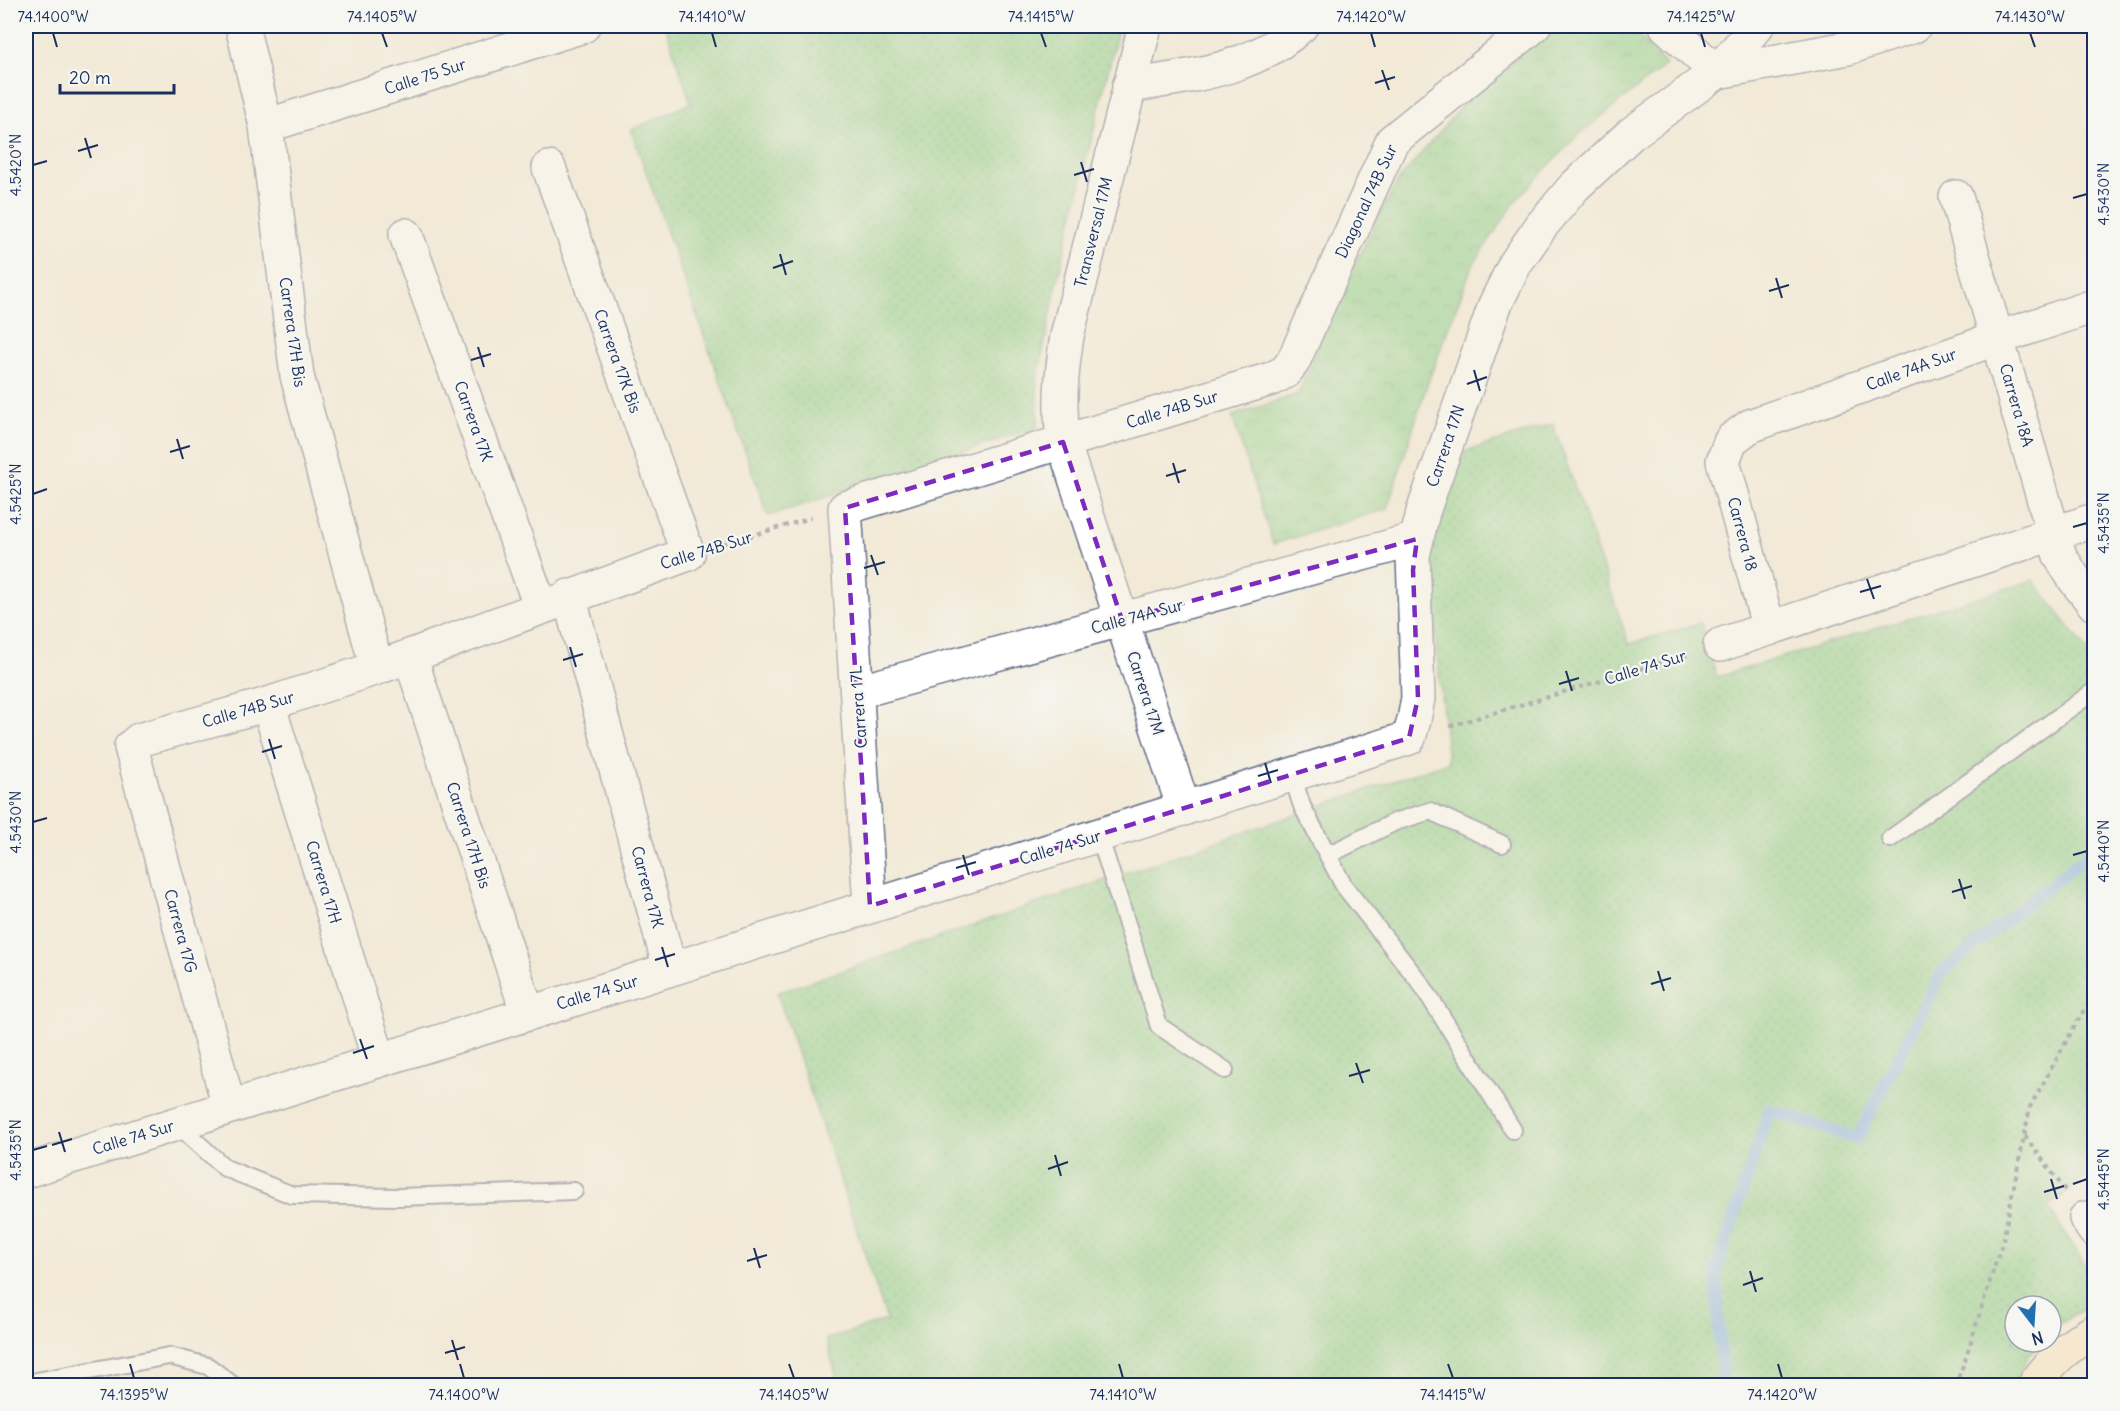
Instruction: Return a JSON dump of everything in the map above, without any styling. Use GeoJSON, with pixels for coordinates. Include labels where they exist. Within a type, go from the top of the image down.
{"type":"FeatureCollection","features":[{"type":"Feature","properties":{"kind":"street","name":"Carrera 17H Bis"},"geometry":{"type":"LineString","coordinates":[[242,26],[266,126],[297,376],[377,668]]}},
{"type":"Feature","properties":{"kind":"street","name":"Calle 75 Sur"},"geometry":{"type":"LineString","coordinates":[[266,126],[583,26]]}},
{"type":"Feature","properties":{"kind":"street","name":"Transversal 17M"},"geometry":{"type":"LineString","coordinates":[[1063,442],[1060,383],[1067,336],[1145,26]]}},
{"type":"Feature","properties":{"kind":"street"},"geometry":{"type":"LineString","coordinates":[[1129,86],[1205,74],[1241,64],[1289,38],[1301,26]]}},
{"type":"Feature","properties":{"kind":"street","name":"Diagonal 74B Sur"},"geometry":{"type":"LineString","coordinates":[[1293,362],[1392,141],[1534,26]]}},
{"type":"Feature","properties":{"kind":"street"},"geometry":{"type":"LineString","coordinates":[[1666,26],[1717,72]]}},
{"type":"Feature","properties":{"kind":"street"},"geometry":{"type":"LineString","coordinates":[[1717,72],[1757,26]]}},
{"type":"Feature","properties":{"kind":"street"},"geometry":{"type":"LineString","coordinates":[[1717,72],[1848,48],[1914,26]]}},
{"type":"Feature","properties":{"kind":"street","name":"Carrera 17N"},"geometry":{"type":"LineString","coordinates":[[1408,738],[1418,698],[1413,570],[1417,539],[1423,512],[1495,305],[1515,264],[1542,225],[1574,188],[1631,134],[1717,72]]}},
{"type":"Feature","properties":{"kind":"street","name":"Carrera 17K Bis"},"geometry":{"type":"LineString","coordinates":[[549,168],[688,554]]}},
{"type":"Feature","properties":{"kind":"street","name":"Carrera 18A"},"geometry":{"type":"LineString","coordinates":[[1956,197],[2060,556],[2094,604]]}},
{"type":"Feature","properties":{"kind":"street","name":"Carrera 17K"},"geometry":{"type":"LineString","coordinates":[[406,235],[555,602],[670,969]]}},
{"type":"Feature","properties":{"kind":"street","name":"Calle 74A Sur"},"geometry":{"type":"LineString","coordinates":[[1731,440],[1750,426],[2094,306]]}},
{"type":"Feature","properties":{"kind":"street","name":"Calle 74B Sur"},"geometry":{"type":"LineString","coordinates":[[845,508],[1271,379],[1285,372],[1293,362]]}},
{"type":"Feature","properties":{"kind":"street","name":"Carrera 18"},"geometry":{"type":"LineString","coordinates":[[1731,440],[1723,461],[1769,629]]}},
{"type":"Feature","properties":{"kind":"street","name":"Carrera 17M"},"geometry":{"type":"LineString","coordinates":[[1063,442],[1184,808]]}},
{"type":"Feature","properties":{"kind":"street","name":"Carrera 17L"},"geometry":{"type":"LineString","coordinates":[[845,508],[870,906]]}},
{"type":"Feature","properties":{"kind":"street"},"geometry":{"type":"LineString","coordinates":[[1720,645],[2094,520]]}},
{"type":"Feature","properties":{"kind":"street","name":"Calle 74A Sur"},"geometry":{"type":"LineString","coordinates":[[857,692],[1417,539]]}},
{"type":"Feature","properties":{"kind":"street","name":"Calle 74B Sur"},"geometry":{"type":"LineString","coordinates":[[133,756],[131,747],[139,740],[268,704],[377,668],[688,554]]}},
{"type":"Feature","properties":{"kind":"street","name":"Carrera 17H Bis"},"geometry":{"type":"LineString","coordinates":[[410,656],[528,1014]]}},
{"type":"Feature","properties":{"kind":"street","name":"Carrera 17H"},"geometry":{"type":"LineString","coordinates":[[268,704],[379,1060]]}},
{"type":"Feature","properties":{"kind":"street","name":"Calle 74 Sur"},"geometry":{"type":"LineString","coordinates":[[26,1171],[1408,738]]}},
{"type":"Feature","properties":{"kind":"street","name":"Carrera 17G"},"geometry":{"type":"LineString","coordinates":[[133,756],[230,1107]]}},
{"type":"Feature","properties":{"kind":"street"},"geometry":{"type":"LineString","coordinates":[[2034,1386],[2055,1357],[2072,1343],[2094,1331]]}},
{"type":"Feature","properties":{"kind":"lane"},"geometry":{"type":"LineString","coordinates":[[1890,839],[2094,691]]}},
{"type":"Feature","properties":{"kind":"lane"},"geometry":{"type":"LineString","coordinates":[[1292,775],[1302,806],[1344,886],[1422,985],[1513,1130]]}},
{"type":"Feature","properties":{"kind":"lane"},"geometry":{"type":"LineString","coordinates":[[1328,855],[1395,822],[1430,812],[1502,844]]}},
{"type":"Feature","properties":{"kind":"lane"},"geometry":{"type":"LineString","coordinates":[[1100,835],[1159,1026],[1225,1070]]}},
{"type":"Feature","properties":{"kind":"lane"},"geometry":{"type":"LineString","coordinates":[[177,1124],[225,1168],[292,1195],[398,1197],[574,1191]]}},
{"type":"Feature","properties":{"kind":"lane"},"geometry":{"type":"LineString","coordinates":[[26,1383],[169,1356],[208,1366],[234,1386]]}},
{"type":"Feature","properties":{"kind":"path","name":"Calle 74B Sur"},"geometry":{"type":"LineString","coordinates":[[688,554],[845,508]]}},
{"type":"Feature","properties":{"kind":"path","name":"Calle 74 Sur"},"geometry":{"type":"LineString","coordinates":[[1408,738],[1720,645]]}},
{"type":"Feature","properties":{"kind":"path"},"geometry":{"type":"LineString","coordinates":[[1955,1386],[2003,1240],[2030,1107],[2082,1013],[2094,998]]}},
{"type":"Feature","properties":{"kind":"path"},"geometry":{"type":"LineString","coordinates":[[2024,1135],[2090,1224]]}},
{"type":"Feature","properties":{"kind":"highlighted area"},"geometry":{"type":"Polygon","coordinates":[[[1063,442],[1122,620],[1417,539],[1413,570],[1418,698],[1409,738],[870,906],[845,508],[1063,442]]]}},
{"type":"Feature","properties":{"kind":"green space"},"geometry":{"type":"Polygon","coordinates":[[[665,26],[1119,26],[1060,269],[1037,380],[1038,427],[768,516],[631,130],[691,103],[665,26]]]}},
{"type":"Feature","properties":{"kind":"green space"},"geometry":{"type":"Polygon","coordinates":[[[1550,26],[1631,26],[1666,65],[1575,138],[1517,199],[1472,266],[1428,382],[1387,509],[1273,544],[1232,416],[1298,394],[1342,288],[1397,182],[1465,102],[1550,26]]]}},
{"type":"Feature","properties":{"kind":"green space"},"geometry":{"type":"Polygon","coordinates":[[[1553,424],[1629,644],[1701,623],[1717,677],[2033,580],[2094,659],[2094,1171],[2048,1207],[2094,1279],[2094,1302],[2063,1321],[2063,1294],[2003,1294],[2003,1354],[2030,1354],[2015,1385],[839,1385],[826,1339],[887,1320],[777,993],[1448,762],[1429,575],[1434,518],[1466,451],[1553,424]]]}},
{"type":"Feature","properties":{"kind":"waterway"},"geometry":{"type":"LineString","coordinates":[[1724,1386],[1716,1272],[1769,1110],[1857,1139],[1942,972],[2094,850]]}}]}
